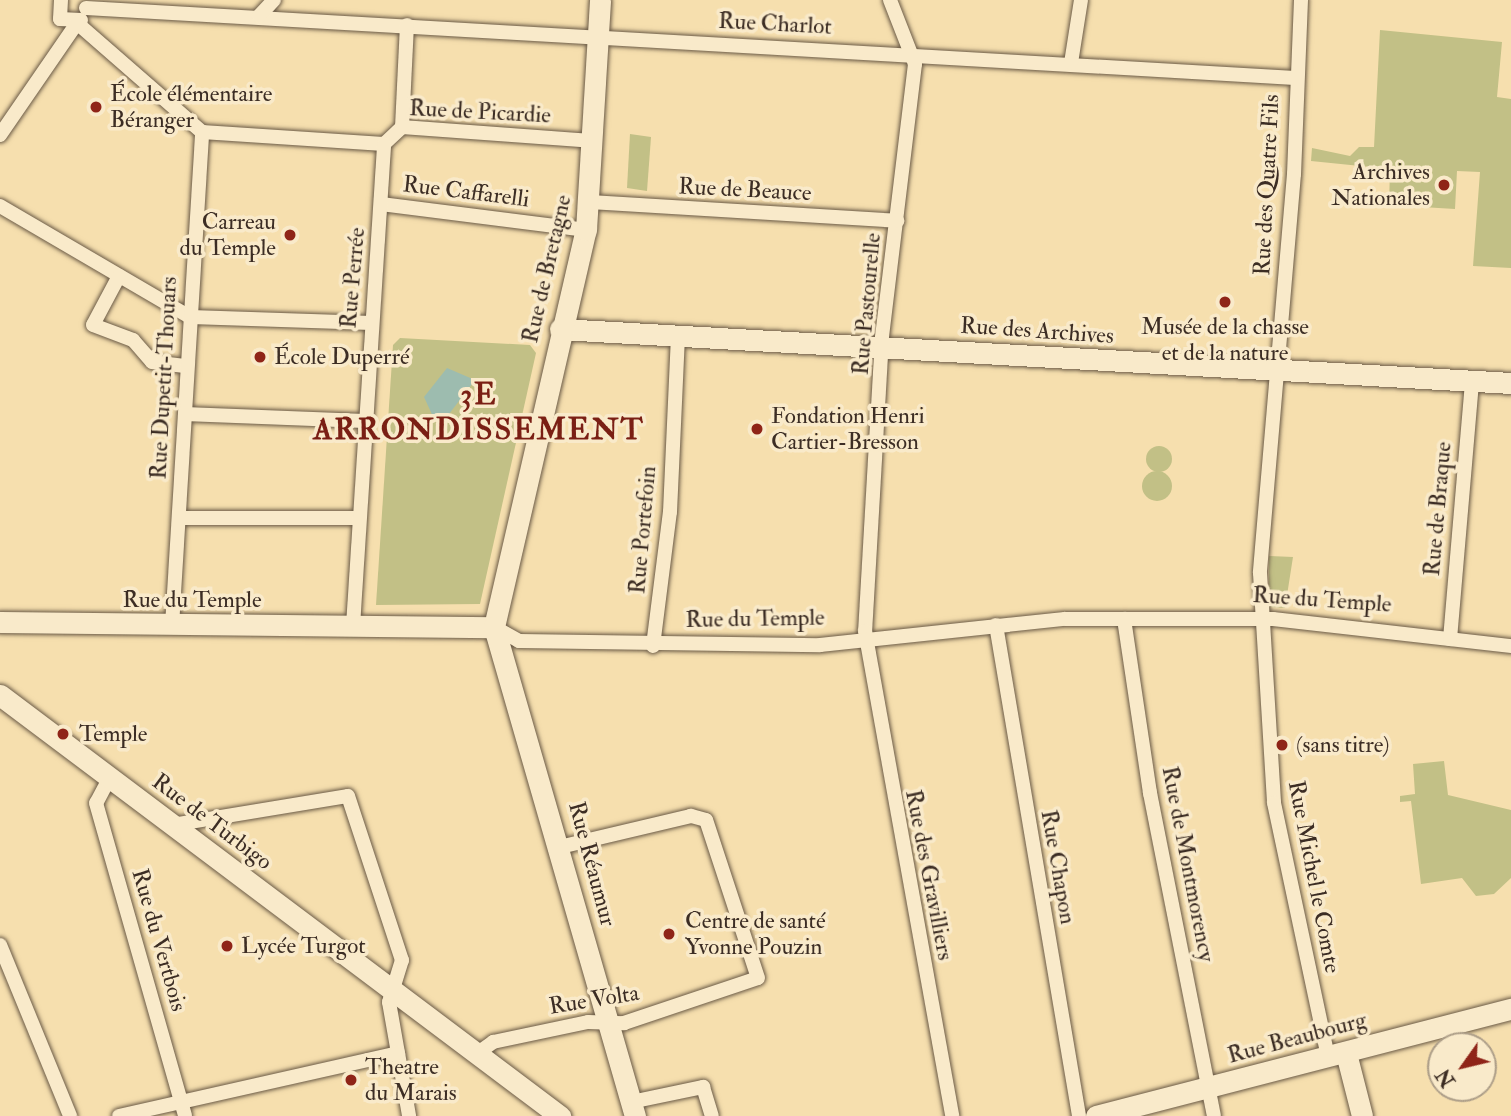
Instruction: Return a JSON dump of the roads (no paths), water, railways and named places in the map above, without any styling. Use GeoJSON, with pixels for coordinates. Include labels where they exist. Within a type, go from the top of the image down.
{"type":"FeatureCollection","features":[{"type":"Feature","properties":{"kind":"main road","name":"Rue de Bretagne"},"geometry":{"type":"LineString","coordinates":[[495,627],[560,329],[586,230],[594,141],[600,0]]}},
{"type":"Feature","properties":{"kind":"main road","name":"Rue des Archives"},"geometry":{"type":"LineString","coordinates":[[560,329],[1279,372],[1511,383]]}},
{"type":"Feature","properties":{"kind":"main road","name":"Rue du Temple"},"geometry":{"type":"LineString","coordinates":[[0,622],[172,626],[495,627]]}},
{"type":"Feature","properties":{"kind":"main road","name":"Rue Réaumur"},"geometry":{"type":"LineString","coordinates":[[495,627],[633,1109]]}},
{"type":"Feature","properties":{"kind":"main road","name":"Rue de Turbigo"},"geometry":{"type":"LineString","coordinates":[[0,695],[478,1053],[550,1113]]}},
{"type":"Feature","properties":{"kind":"main road","name":"Rue Beaubourg"},"geometry":{"type":"LineString","coordinates":[[1096,1116],[1511,1009]]}},
{"type":"Feature","properties":{"kind":"main road"},"geometry":{"type":"LineString","coordinates":[[1337,1055],[1362,1116]]}},
{"type":"Feature","properties":{"kind":"street"},"geometry":{"type":"LineString","coordinates":[[61,0],[61,19],[77,23],[202,132]]}},
{"type":"Feature","properties":{"kind":"street"},"geometry":{"type":"LineString","coordinates":[[259,16],[274,0]]}},
{"type":"Feature","properties":{"kind":"street"},"geometry":{"type":"LineString","coordinates":[[890,0],[912,54]]}},
{"type":"Feature","properties":{"kind":"street"},"geometry":{"type":"LineString","coordinates":[[1071,63],[1081,0]]}},
{"type":"Feature","properties":{"kind":"street","name":"Rue des Quatre Fils"},"geometry":{"type":"LineString","coordinates":[[1262,620],[1259,573],[1279,372],[1301,0]]}},
{"type":"Feature","properties":{"kind":"street"},"geometry":{"type":"LineString","coordinates":[[0,135],[77,23],[84,4]]}},
{"type":"Feature","properties":{"kind":"street","name":"Rue Charlot"},"geometry":{"type":"LineString","coordinates":[[84,4],[1295,78]]}},
{"type":"Feature","properties":{"kind":"street"},"geometry":{"type":"LineString","coordinates":[[402,127],[407,25]]}},
{"type":"Feature","properties":{"kind":"street","name":"Rue Pastourelle"},"geometry":{"type":"LineString","coordinates":[[867,642],[865,553],[912,54]]}},
{"type":"Feature","properties":{"kind":"street","name":"Rue de Picardie"},"geometry":{"type":"LineString","coordinates":[[202,132],[384,144],[402,127],[594,141]]}},
{"type":"Feature","properties":{"kind":"street","name":"Rue Dupetit-Thouars"},"geometry":{"type":"LineString","coordinates":[[172,626],[202,132]]}},
{"type":"Feature","properties":{"kind":"street","name":"Rue Perrée"},"geometry":{"type":"LineString","coordinates":[[353,626],[364,421],[382,204],[384,144]]}},
{"type":"Feature","properties":{"kind":"street","name":"Rue de Beauce"},"geometry":{"type":"LineString","coordinates":[[590,202],[897,221]]}},
{"type":"Feature","properties":{"kind":"street","name":"Rue Caffarelli"},"geometry":{"type":"LineString","coordinates":[[382,204],[586,230]]}},
{"type":"Feature","properties":{"kind":"street"},"geometry":{"type":"LineString","coordinates":[[0,206],[190,317],[372,323]]}},
{"type":"Feature","properties":{"kind":"street"},"geometry":{"type":"LineString","coordinates":[[119,275],[93,324],[133,340],[152,362],[187,366]]}},
{"type":"Feature","properties":{"kind":"street","name":"Rue Portefoin"},"geometry":{"type":"LineString","coordinates":[[653,646],[670,512],[678,335]]}},
{"type":"Feature","properties":{"kind":"street","name":"Rue de Braque"},"geometry":{"type":"LineString","coordinates":[[1450,639],[1472,382]]}},
{"type":"Feature","properties":{"kind":"street"},"geometry":{"type":"LineString","coordinates":[[185,414],[364,421]]}},
{"type":"Feature","properties":{"kind":"street"},"geometry":{"type":"LineString","coordinates":[[180,518],[359,519]]}},
{"type":"Feature","properties":{"kind":"street","name":"Rue du Temple"},"geometry":{"type":"LineString","coordinates":[[495,627],[519,641],[653,646],[867,642],[996,625],[1124,619],[1262,620],[1511,646]]}},
{"type":"Feature","properties":{"kind":"street","name":"Rue de Montmorency"},"geometry":{"type":"LineString","coordinates":[[1124,619],[1150,793],[1214,1116]]}},
{"type":"Feature","properties":{"kind":"street","name":"Rue Michel le Comte"},"geometry":{"type":"LineString","coordinates":[[1262,620],[1274,803],[1337,1055]]}},
{"type":"Feature","properties":{"kind":"street","name":"Rue Chapon"},"geometry":{"type":"LineString","coordinates":[[996,625],[1079,1116]]}},
{"type":"Feature","properties":{"kind":"street","name":"Rue des Gravilliers"},"geometry":{"type":"LineString","coordinates":[[867,642],[952,1116]]}},
{"type":"Feature","properties":{"kind":"street","name":"Rue du Vertbois"},"geometry":{"type":"LineString","coordinates":[[109,779],[96,803],[185,1116]]}},
{"type":"Feature","properties":{"kind":"street"},"geometry":{"type":"LineString","coordinates":[[172,825],[348,796],[402,960],[389,1002],[410,1116]]}},
{"type":"Feature","properties":{"kind":"street","name":"Rue Volta"},"geometry":{"type":"LineString","coordinates":[[478,1053],[493,1042],[609,1023],[758,978],[706,820],[691,816],[560,847]]}},
{"type":"Feature","properties":{"kind":"street"},"geometry":{"type":"LineString","coordinates":[[0,945],[70,1116]]}},
{"type":"Feature","properties":{"kind":"street"},"geometry":{"type":"LineString","coordinates":[[119,1116],[398,1053]]}},
{"type":"Feature","properties":{"kind":"street"},"geometry":{"type":"LineString","coordinates":[[633,1109],[703,1087],[712,1116]]}},
{"type":"Feature","properties":{"kind":"place","name":"École élémentaire Béranger"},"geometry":{"type":"Point","coordinates":[96,107]}},
{"type":"Feature","properties":{"kind":"place","name":"Archives Nationales"},"geometry":{"type":"Point","coordinates":[1444,185]}},
{"type":"Feature","properties":{"kind":"place","name":"Carreau du Temple"},"geometry":{"type":"Point","coordinates":[290,235]}},
{"type":"Feature","properties":{"kind":"place","name":"Musée de la chasse et de la nature"},"geometry":{"type":"Point","coordinates":[1225,302]}},
{"type":"Feature","properties":{"kind":"place","name":"École Duperré"},"geometry":{"type":"Point","coordinates":[260,357]}},
{"type":"Feature","properties":{"kind":"place","name":"Fondation Henri Cartier-Bresson"},"geometry":{"type":"Point","coordinates":[757,429]}},
{"type":"Feature","properties":{"kind":"place","name":"Temple"},"geometry":{"type":"Point","coordinates":[63,734]}},
{"type":"Feature","properties":{"kind":"place","name":"(sans titre)"},"geometry":{"type":"Point","coordinates":[1282,745]}},
{"type":"Feature","properties":{"kind":"place","name":"Centre de santé Yvonne Pouzin"},"geometry":{"type":"Point","coordinates":[669,934]}},
{"type":"Feature","properties":{"kind":"place","name":"Lycée Turgot"},"geometry":{"type":"Point","coordinates":[227,946]}},
{"type":"Feature","properties":{"kind":"place","name":"Theatre du Marais"},"geometry":{"type":"Point","coordinates":[351,1080]}},
{"type":"Feature","properties":{"kind":"district","name":"3E ARRONDISSEMENT"},"geometry":{"type":"Point","coordinates":[479,412]}}]}
